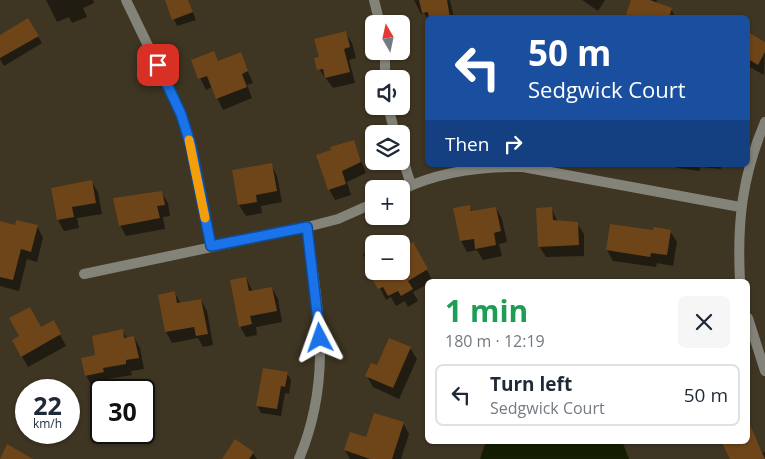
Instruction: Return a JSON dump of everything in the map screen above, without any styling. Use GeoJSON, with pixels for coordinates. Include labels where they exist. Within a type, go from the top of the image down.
{"type":"FeatureCollection","features":[{"type":"Feature","properties":{"kind":"street"},"geometry":{"type":"LineString","coordinates":[[126,0],[181,114],[191,146],[211,246]]}},
{"type":"Feature","properties":{"kind":"street"},"geometry":{"type":"LineString","coordinates":[[374,0],[378,15]]}},
{"type":"Feature","properties":{"kind":"street"},"geometry":{"type":"LineString","coordinates":[[750,162],[765,122]]}},
{"type":"Feature","properties":{"kind":"street"},"geometry":{"type":"LineString","coordinates":[[410,187],[461,170],[486,167]]}},
{"type":"Feature","properties":{"kind":"street"},"geometry":{"type":"LineString","coordinates":[[509,167],[740,207]]}},
{"type":"Feature","properties":{"kind":"street"},"geometry":{"type":"LineString","coordinates":[[740,279],[738,245],[740,207],[748,167]]}},
{"type":"Feature","properties":{"kind":"street"},"geometry":{"type":"LineString","coordinates":[[84,274],[307,227],[338,219],[365,207]]}},
{"type":"Feature","properties":{"kind":"street"},"geometry":{"type":"LineString","coordinates":[[299,459],[316,407],[321,354],[320,322],[307,227]]}},
{"type":"Feature","properties":{"kind":"street"},"geometry":{"type":"LineString","coordinates":[[750,324],[765,371]]}},
{"type":"Feature","properties":{"kind":"shaded area"},"geometry":{"type":"Polygon","coordinates":[[[485,444],[623,444],[629,459],[480,459],[485,444]]]}},
{"type":"Feature","properties":{"kind":"building"},"geometry":{"type":"Polygon","coordinates":[[[165,0],[188,0],[193,12],[172,20],[165,0]]]}},
{"type":"Feature","properties":{"kind":"building"},"geometry":{"type":"Polygon","coordinates":[[[419,0],[447,0],[450,15],[428,15],[428,12],[422,13],[419,0]]]}},
{"type":"Feature","properties":{"kind":"building"},"geometry":{"type":"Polygon","coordinates":[[[631,0],[650,0],[672,8],[670,15],[626,15],[631,0]]]}},
{"type":"Feature","properties":{"kind":"building"},"geometry":{"type":"Polygon","coordinates":[[[28,18],[39,36],[0,58],[0,35],[28,18]]]}},
{"type":"Feature","properties":{"kind":"building"},"geometry":{"type":"Polygon","coordinates":[[[346,31],[350,47],[344,49],[350,72],[325,78],[323,69],[317,70],[314,58],[319,57],[314,39],[346,31]]]}},
{"type":"Feature","properties":{"kind":"building"},"geometry":{"type":"Polygon","coordinates":[[[750,33],[765,42],[765,52],[758,65],[750,60],[750,33]]]}},
{"type":"Feature","properties":{"kind":"building"},"geometry":{"type":"Polygon","coordinates":[[[214,51],[218,61],[241,52],[248,71],[242,74],[247,87],[216,99],[207,76],[198,79],[191,60],[214,51]]]}},
{"type":"Feature","properties":{"kind":"building"},"geometry":{"type":"Polygon","coordinates":[[[354,140],[361,162],[342,171],[346,184],[328,190],[316,155],[331,150],[330,147],[354,140]]]}},
{"type":"Feature","properties":{"kind":"building"},"geometry":{"type":"Polygon","coordinates":[[[272,163],[277,191],[256,195],[257,202],[238,205],[232,170],[272,163]]]}},
{"type":"Feature","properties":{"kind":"building"},"geometry":{"type":"Polygon","coordinates":[[[92,180],[96,203],[72,207],[74,217],[57,220],[51,188],[92,180]]]}},
{"type":"Feature","properties":{"kind":"building"},"geometry":{"type":"Polygon","coordinates":[[[162,191],[165,205],[157,206],[160,218],[119,226],[113,198],[162,191]]]}},
{"type":"Feature","properties":{"kind":"building"},"geometry":{"type":"Polygon","coordinates":[[[470,205],[471,211],[496,207],[501,231],[494,233],[496,245],[475,249],[474,239],[460,241],[453,208],[470,205]]]}},
{"type":"Feature","properties":{"kind":"building"},"geometry":{"type":"Polygon","coordinates":[[[552,207],[553,220],[578,222],[579,245],[538,247],[536,208],[552,207]]]}},
{"type":"Feature","properties":{"kind":"building"},"geometry":{"type":"Polygon","coordinates":[[[16,220],[38,225],[31,252],[21,249],[13,280],[0,277],[0,221],[15,225],[16,220]]]}},
{"type":"Feature","properties":{"kind":"building"},"geometry":{"type":"Polygon","coordinates":[[[610,224],[653,230],[654,227],[671,230],[667,255],[651,253],[650,257],[606,250],[610,224]]]}},
{"type":"Feature","properties":{"kind":"building"},"geometry":{"type":"Polygon","coordinates":[[[413,242],[428,269],[410,280],[410,244],[413,242]]]}},
{"type":"Feature","properties":{"kind":"building"},"geometry":{"type":"Polygon","coordinates":[[[246,277],[249,291],[272,287],[277,311],[250,316],[252,324],[239,327],[230,280],[246,277]]]}},
{"type":"Feature","properties":{"kind":"building"},"geometry":{"type":"Polygon","coordinates":[[[373,280],[410,280],[408,281],[413,289],[401,296],[398,291],[388,296],[383,287],[378,289],[373,280]]]}},
{"type":"Feature","properties":{"kind":"building"},"geometry":{"type":"Polygon","coordinates":[[[175,291],[177,303],[201,299],[208,334],[196,336],[194,327],[165,332],[158,295],[175,291]]]}},
{"type":"Feature","properties":{"kind":"building"},"geometry":{"type":"Polygon","coordinates":[[[30,307],[41,327],[54,320],[61,334],[21,357],[12,340],[19,336],[9,318],[30,307]]]}},
{"type":"Feature","properties":{"kind":"building"},"geometry":{"type":"Polygon","coordinates":[[[123,329],[124,338],[134,336],[139,358],[126,360],[126,364],[103,368],[104,372],[85,376],[81,358],[95,355],[92,336],[123,329]]]}},
{"type":"Feature","properties":{"kind":"building"},"geometry":{"type":"Polygon","coordinates":[[[389,338],[411,347],[393,388],[365,376],[371,363],[377,365],[389,338]]]}},
{"type":"Feature","properties":{"kind":"building"},"geometry":{"type":"Polygon","coordinates":[[[263,368],[288,372],[285,387],[281,386],[277,409],[256,406],[263,368]]]}},
{"type":"Feature","properties":{"kind":"building"},"geometry":{"type":"Polygon","coordinates":[[[374,413],[404,422],[392,459],[370,459],[344,450],[350,432],[366,437],[374,413]]]}},
{"type":"Feature","properties":{"kind":"building"},"geometry":{"type":"Polygon","coordinates":[[[750,425],[765,459],[730,459],[722,444],[750,444],[750,425]]]}},
{"type":"Feature","properties":{"kind":"building"},"geometry":{"type":"Polygon","coordinates":[[[235,439],[254,452],[249,459],[222,459],[235,439]]]}},
{"type":"Feature","properties":{"kind":"building"},"geometry":{"type":"Polygon","coordinates":[[[7,444],[33,459],[0,459],[7,444]]]}},
{"type":"Feature","properties":{"kind":"slow traffic"},"geometry":{"type":"LineString","coordinates":[[189,140],[205,218]]}},
{"type":"Feature","properties":{"kind":"route"},"geometry":{"type":"LineString","coordinates":[[158,65],[181,114],[191,146],[211,246],[307,227],[320,322],[320,338]]}}]}
